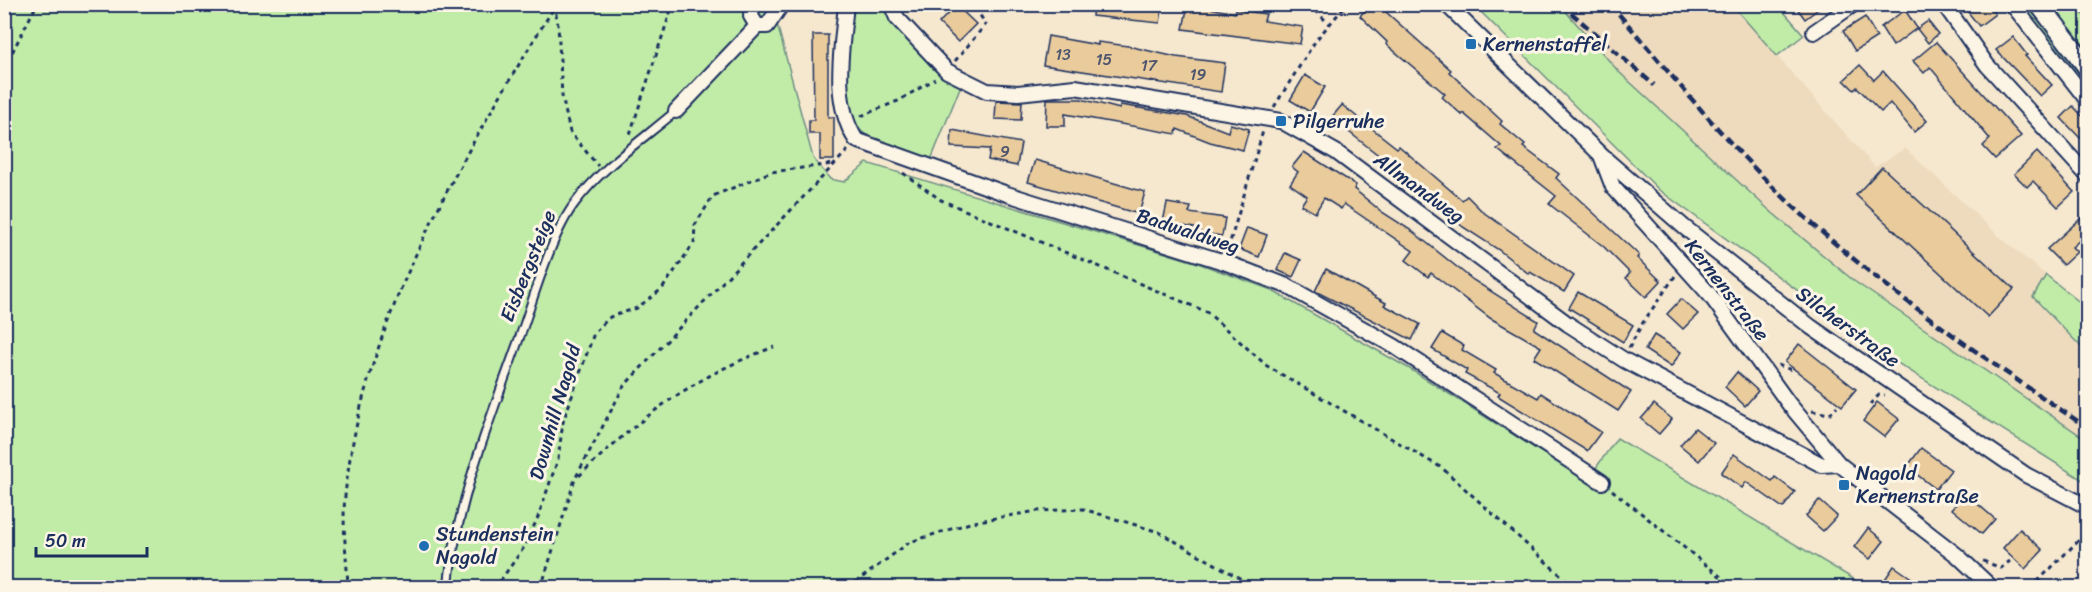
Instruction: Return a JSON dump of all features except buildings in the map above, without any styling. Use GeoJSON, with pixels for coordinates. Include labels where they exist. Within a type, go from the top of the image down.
{"type":"FeatureCollection","features":[{"type":"Feature","properties":{"kind":"street"},"geometry":{"type":"LineString","coordinates":[[752,4],[751,16],[756,26]]}},
{"type":"Feature","properties":{"kind":"street","name":"Eisbergsteige"},"geometry":{"type":"LineString","coordinates":[[676,111],[756,26],[767,26],[782,4]]}},
{"type":"Feature","properties":{"kind":"street"},"geometry":{"type":"LineString","coordinates":[[846,4],[840,80],[845,122],[856,140]]}},
{"type":"Feature","properties":{"kind":"street","name":"Allmandweg"},"geometry":{"type":"LineString","coordinates":[[891,4],[897,18],[947,70],[987,91],[1018,93],[1075,87],[1281,121],[1336,152],[1569,324],[1631,364],[1822,465],[1839,464]]}},
{"type":"Feature","properties":{"kind":"street","name":"Kernenstraße"},"geometry":{"type":"LineString","coordinates":[[1446,4],[1602,156],[1613,187],[1710,295],[1794,411],[1839,464],[1971,568],[1992,588]]}},
{"type":"Feature","properties":{"kind":"street"},"geometry":{"type":"LineString","coordinates":[[1814,32],[1854,4]]}},
{"type":"Feature","properties":{"kind":"street"},"geometry":{"type":"LineString","coordinates":[[1944,4],[1987,65],[2088,176]]}},
{"type":"Feature","properties":{"kind":"street"},"geometry":{"type":"LineString","coordinates":[[2012,4],[2088,101]]}},
{"type":"Feature","properties":{"kind":"street"},"geometry":{"type":"LineString","coordinates":[[2039,4],[2088,68]]}},
{"type":"Feature","properties":{"kind":"street","name":"Badwaldweg"},"geometry":{"type":"LineString","coordinates":[[856,140],[1007,194],[1224,262],[1287,286],[1394,345],[1602,482]]}},
{"type":"Feature","properties":{"kind":"street","name":"Silcherstraße"},"geometry":{"type":"LineString","coordinates":[[1602,156],[1684,227],[1811,327],[2026,475],[2088,507]]}},
{"type":"Feature","properties":{"kind":"lane","name":"Eisbergsteige"},"geometry":{"type":"LineString","coordinates":[[448,588],[452,547],[474,469],[546,263],[574,205],[603,171],[676,111]]}},
{"type":"Feature","properties":{"kind":"path"},"geometry":{"type":"LineString","coordinates":[[4,68],[37,4]]}},
{"type":"Feature","properties":{"kind":"path"},"geometry":{"type":"LineString","coordinates":[[623,156],[673,4]]}},
{"type":"Feature","properties":{"kind":"path"},"geometry":{"type":"LineString","coordinates":[[845,122],[898,101],[947,70],[986,24],[972,4]]}},
{"type":"Feature","properties":{"kind":"path"},"geometry":{"type":"LineString","coordinates":[[1309,4],[1330,24]]}},
{"type":"Feature","properties":{"kind":"path"},"geometry":{"type":"LineString","coordinates":[[1224,262],[1266,119],[1316,40],[1347,4]]}},
{"type":"Feature","properties":{"kind":"path"},"geometry":{"type":"LineString","coordinates":[[555,5],[562,96],[570,132],[584,152],[603,171]]}},
{"type":"Feature","properties":{"kind":"path"},"geometry":{"type":"LineString","coordinates":[[348,588],[344,498],[362,396],[410,268],[487,115],[555,5]]}},
{"type":"Feature","properties":{"kind":"path"},"geometry":{"type":"LineString","coordinates":[[541,588],[575,479],[624,386],[856,140]]}},
{"type":"Feature","properties":{"kind":"path","name":"Downhill Nagold"},"geometry":{"type":"LineString","coordinates":[[495,588],[525,546],[538,517],[558,459],[563,423],[594,333],[610,317],[637,309],[663,289],[694,243],[695,225],[713,196],[771,172],[834,164]]}},
{"type":"Feature","properties":{"kind":"path"},"geometry":{"type":"LineString","coordinates":[[894,167],[941,200],[1076,259],[1207,312],[1267,366],[1442,468],[1575,588]]}},
{"type":"Feature","properties":{"kind":"path"},"geometry":{"type":"LineString","coordinates":[[1631,364],[1629,347],[1683,264]]}},
{"type":"Feature","properties":{"kind":"path"},"geometry":{"type":"LineString","coordinates":[[575,479],[648,414],[689,385],[741,359],[774,347]]}},
{"type":"Feature","properties":{"kind":"path"},"geometry":{"type":"LineString","coordinates":[[1794,411],[1830,414],[1837,406]]}},
{"type":"Feature","properties":{"kind":"path"},"geometry":{"type":"LineString","coordinates":[[1602,482],[1735,588]]}},
{"type":"Feature","properties":{"kind":"path"},"geometry":{"type":"LineString","coordinates":[[848,588],[910,542],[973,522],[1036,511],[1083,509],[1159,532],[1257,588]]}},
{"type":"Feature","properties":{"kind":"path"},"geometry":{"type":"LineString","coordinates":[[2031,588],[2088,531]]}},
{"type":"Feature","properties":{"kind":"path"},"geometry":{"type":"LineString","coordinates":[[1971,568],[1982,561],[2001,568],[2010,561]]}},
{"type":"Feature","properties":{"kind":"path"},"geometry":{"type":"LineString","coordinates":[[855,581],[861,588]]}},
{"type":"Feature","properties":{"kind":"shaded area"},"geometry":{"type":"Polygon","coordinates":[[[1560,5],[1732,5],[1875,167],[1905,148],[2001,238],[2046,275],[2033,297],[2087,353],[2087,440],[1854,281],[1769,210],[1619,72],[1560,5]]]}},
{"type":"Feature","properties":{"kind":"green space"},"geometry":{"type":"Polygon","coordinates":[[[4,5],[772,5],[813,158],[830,179],[844,182],[867,163],[1195,262],[1269,289],[1410,369],[1536,449],[1588,479],[1617,438],[1867,587],[5,587],[4,5]]]}},
{"type":"Feature","properties":{"kind":"green space"},"geometry":{"type":"Polygon","coordinates":[[[851,5],[883,5],[917,49],[938,69],[961,85],[931,160],[871,139],[854,125],[845,104],[851,5]]]}},
{"type":"Feature","properties":{"kind":"green space"},"geometry":{"type":"Polygon","coordinates":[[[1474,5],[1560,5],[1619,72],[1769,210],[1854,281],[2087,440],[2087,483],[1899,364],[1659,190],[1474,5]]]}},
{"type":"Feature","properties":{"kind":"green space"},"geometry":{"type":"Polygon","coordinates":[[[1732,5],[1778,5],[1804,35],[1777,56],[1732,5]]]}},
{"type":"Feature","properties":{"kind":"green space"},"geometry":{"type":"Polygon","coordinates":[[[2019,5],[2027,5],[2087,83],[2087,92],[2019,5]]]}},
{"type":"Feature","properties":{"kind":"green space"},"geometry":{"type":"Polygon","coordinates":[[[2057,5],[2076,5],[2087,20],[2087,53],[2052,8],[2057,5]]]}},
{"type":"Feature","properties":{"kind":"green space"},"geometry":{"type":"Polygon","coordinates":[[[2046,275],[2087,308],[2087,353],[2033,297],[2046,275]]]}},
{"type":"Feature","properties":{"kind":"railway"},"geometry":{"type":"LineString","coordinates":[[1561,4],[1654,85]]}},
{"type":"Feature","properties":{"kind":"railway"},"geometry":{"type":"LineString","coordinates":[[1610,4],[1730,142],[1807,219],[1909,302],[1979,354],[2088,428]]}},
{"type":"Feature","properties":{"kind":"place","name":"Kernenstaffel"},"geometry":{"type":"Point","coordinates":[1471,44]}},
{"type":"Feature","properties":{"kind":"place","name":"Pilgerruhe"},"geometry":{"type":"Point","coordinates":[1281,121]}},
{"type":"Feature","properties":{"kind":"place","name":"Nagold Kernenstraße"},"geometry":{"type":"Point","coordinates":[1844,485]}},
{"type":"Feature","properties":{"kind":"place","name":"Stundenstein Nagold"},"geometry":{"type":"Point","coordinates":[424,546]}}]}
